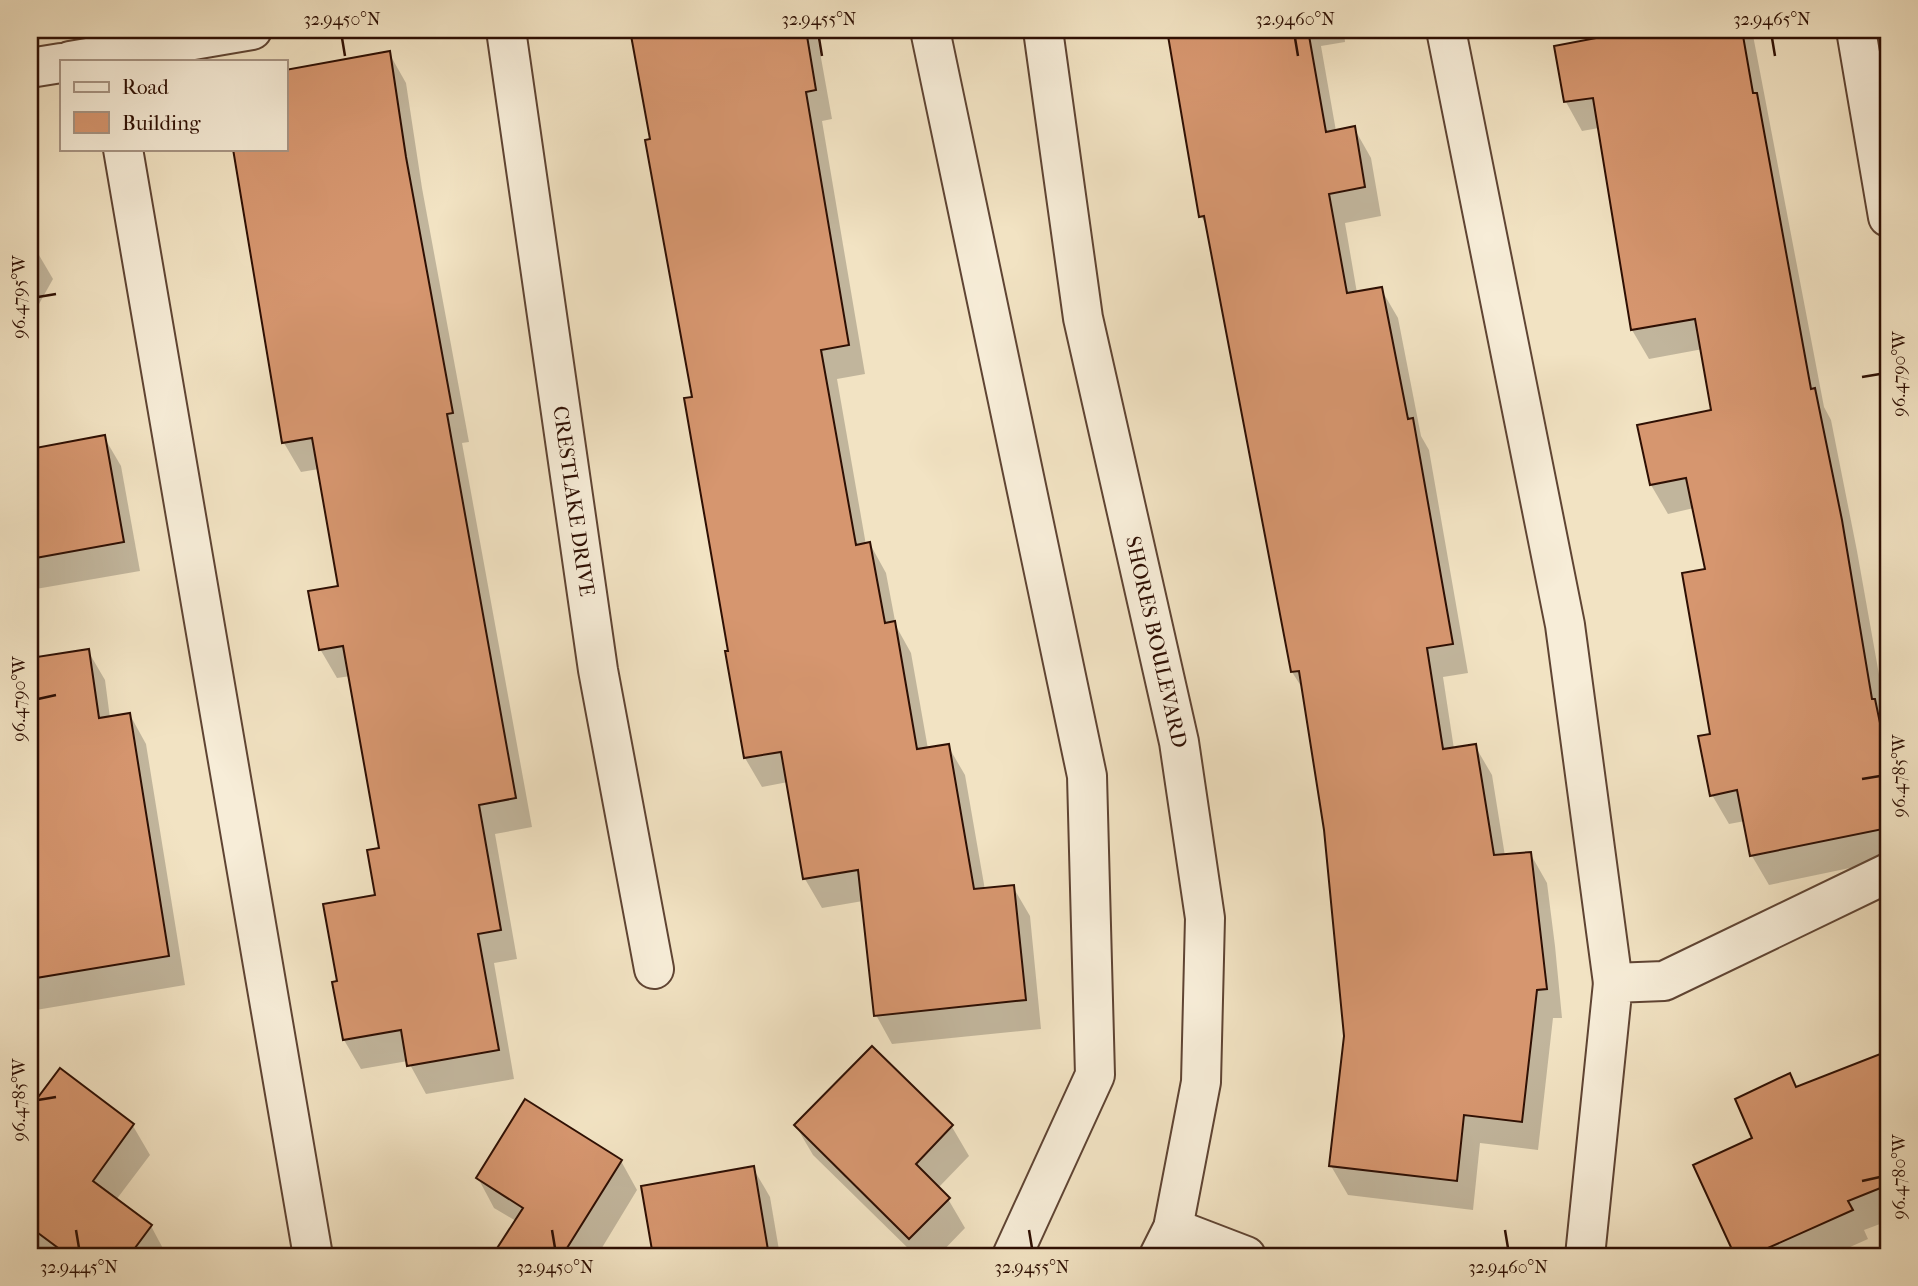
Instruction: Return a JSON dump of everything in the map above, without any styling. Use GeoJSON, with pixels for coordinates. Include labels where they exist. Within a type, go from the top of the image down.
{"type":"FeatureCollection","features":[{"type":"Feature","properties":{"kind":"street"},"geometry":{"type":"LineString","coordinates":[[82,60],[107,58],[252,30]]}},
{"type":"Feature","properties":{"kind":"street","name":"CRESTLAKE DRIVE"},"geometry":{"type":"LineString","coordinates":[[506,30],[598,670],[654,969]]}},
{"type":"Feature","properties":{"kind":"street"},"geometry":{"type":"LineString","coordinates":[[930,30],[1087,776],[1095,1075],[1012,1256]]}},
{"type":"Feature","properties":{"kind":"street","name":"SHORES BOULEVARD"},"geometry":{"type":"LineString","coordinates":[[1043,30],[1083,318],[1179,743],[1205,918],[1201,1082],[1166,1242]]}},
{"type":"Feature","properties":{"kind":"street"},"geometry":{"type":"LineString","coordinates":[[1446,30],[1565,625],[1613,983],[1585,1256]]}},
{"type":"Feature","properties":{"kind":"street"},"geometry":{"type":"LineString","coordinates":[[1856,30],[1888,217]]}},
{"type":"Feature","properties":{"kind":"street"},"geometry":{"type":"LineString","coordinates":[[30,68],[60,63]]}},
{"type":"Feature","properties":{"kind":"street"},"geometry":{"type":"LineString","coordinates":[[123,150],[313,1256]]}},
{"type":"Feature","properties":{"kind":"street"},"geometry":{"type":"LineString","coordinates":[[1613,983],[1664,981],[1888,873]]}},
{"type":"Feature","properties":{"kind":"street"},"geometry":{"type":"LineString","coordinates":[[1166,1242],[1246,1256]]}},
{"type":"Feature","properties":{"kind":"building"},"geometry":{"type":"Polygon","coordinates":[[[630,30],[806,30],[816,90],[806,92],[849,345],[821,350],[856,545],[870,542],[885,623],[895,621],[917,749],[949,744],[974,889],[1014,885],[1026,1000],[874,1016],[858,870],[803,879],[781,752],[744,758],[684,398],[692,397],[645,140],[650,139],[630,30]]]}},
{"type":"Feature","properties":{"kind":"building"},"geometry":{"type":"Polygon","coordinates":[[[1167,30],[1308,30],[1326,132],[1355,126],[1365,187],[1329,194],[1347,293],[1382,287],[1408,419],[1413,418],[1453,644],[1427,648],[1443,749],[1476,744],[1494,855],[1531,852],[1547,989],[1537,990],[1522,1122],[1464,1115],[1457,1181],[1329,1166],[1344,1036],[1324,830],[1299,671],[1291,672],[1204,216],[1199,217],[1167,30]]]}},
{"type":"Feature","properties":{"kind":"building"},"geometry":{"type":"Polygon","coordinates":[[[1606,30],[1742,30],[1753,93],[1757,93],[1811,389],[1815,388],[1842,520],[1872,699],[1875,699],[1888,761],[1888,828],[1750,856],[1737,790],[1710,796],[1698,736],[1710,734],[1682,573],[1705,569],[1686,478],[1650,485],[1637,425],[1711,410],[1695,319],[1631,330],[1593,98],[1564,102],[1554,46],[1607,36],[1606,30]]]}},
{"type":"Feature","properties":{"kind":"building"},"geometry":{"type":"Polygon","coordinates":[[[390,51],[406,157],[453,413],[447,414],[516,798],[479,805],[501,930],[478,934],[499,1050],[407,1066],[401,1030],[343,1040],[332,982],[337,981],[323,904],[375,895],[367,850],[379,848],[343,646],[319,650],[308,591],[338,586],[312,438],[282,443],[233,150],[287,150],[287,70],[390,51]]]}},
{"type":"Feature","properties":{"kind":"building"},"geometry":{"type":"Polygon","coordinates":[[[105,435],[124,542],[30,559],[30,449],[105,435]]]}},
{"type":"Feature","properties":{"kind":"building"},"geometry":{"type":"Polygon","coordinates":[[[89,649],[99,718],[130,713],[169,956],[30,979],[30,658],[89,649]]]}},
{"type":"Feature","properties":{"kind":"building"},"geometry":{"type":"Polygon","coordinates":[[[872,1046],[953,1125],[916,1164],[950,1198],[909,1239],[794,1125],[872,1046]]]}},
{"type":"Feature","properties":{"kind":"building"},"geometry":{"type":"Polygon","coordinates":[[[1888,1051],[1888,1185],[1848,1201],[1853,1210],[1750,1256],[1735,1256],[1693,1165],[1752,1138],[1735,1099],[1790,1073],[1796,1087],[1888,1051]]]}},
{"type":"Feature","properties":{"kind":"building"},"geometry":{"type":"Polygon","coordinates":[[[60,1068],[134,1124],[93,1181],[152,1225],[129,1256],[69,1256],[30,1227],[30,1108],[60,1068]]]}},
{"type":"Feature","properties":{"kind":"building"},"geometry":{"type":"Polygon","coordinates":[[[525,1099],[622,1160],[562,1256],[492,1256],[523,1208],[476,1178],[525,1099]]]}},
{"type":"Feature","properties":{"kind":"building"},"geometry":{"type":"Polygon","coordinates":[[[754,1166],[769,1256],[653,1256],[641,1186],[754,1166]]]}}]}
